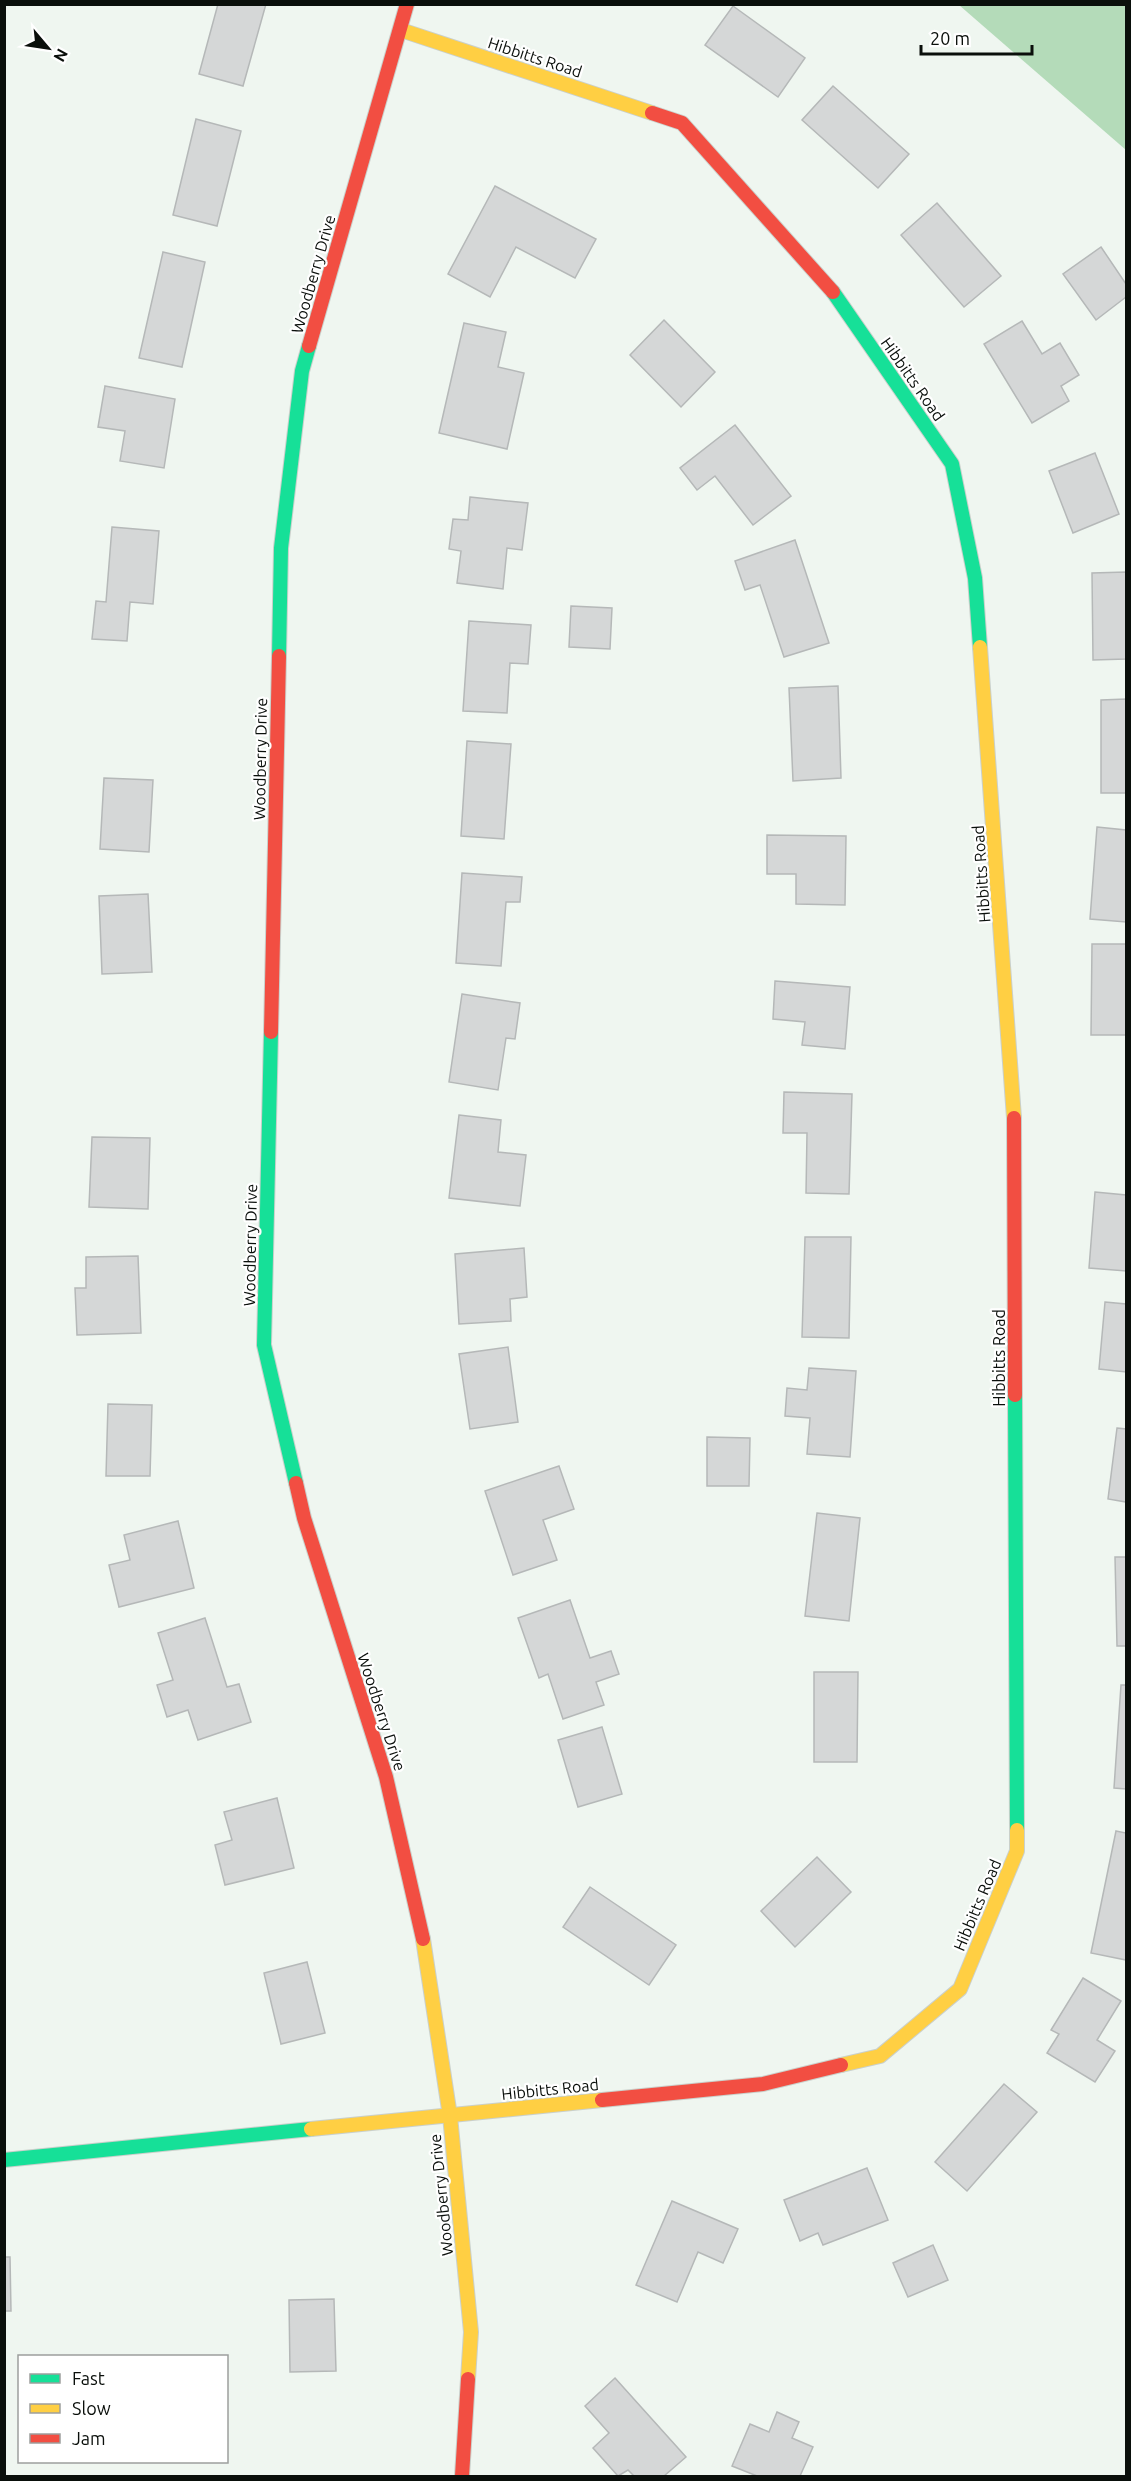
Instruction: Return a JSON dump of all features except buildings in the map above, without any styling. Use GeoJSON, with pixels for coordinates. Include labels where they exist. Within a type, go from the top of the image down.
{"type":"FeatureCollection","features":[{"type":"Feature","properties":{"kind":"street","name":"Woodberry Drive"},"geometry":{"type":"LineString","coordinates":[[407,4],[302,371],[280,548],[264,1345],[304,1518],[386,1777],[420,1919],[450,2116],[471,2332],[462,2476]]}},
{"type":"Feature","properties":{"kind":"street","name":"Hibbitts Road"},"geometry":{"type":"LineString","coordinates":[[4,2160],[763,2085],[880,2056],[960,1989],[1017,1851],[1014,1098],[975,578],[952,464],[830,287],[682,123],[401,30]]}},
{"type":"Feature","properties":{"kind":"green space"},"geometry":{"type":"Polygon","coordinates":[[[959,5],[1126,5],[1126,150],[959,5]]]}},
{"type":"Feature","properties":{"kind":"traffic: fast"},"geometry":{"type":"LineString","coordinates":[[833,292],[952,464],[975,578],[980,647]]}},
{"type":"Feature","properties":{"kind":"traffic: fast"},"geometry":{"type":"LineString","coordinates":[[279,656],[281,548],[302,371],[309,346]]}},
{"type":"Feature","properties":{"kind":"traffic: fast"},"geometry":{"type":"LineString","coordinates":[[271,1032],[264,1345],[296,1483]]}},
{"type":"Feature","properties":{"kind":"traffic: fast"},"geometry":{"type":"LineString","coordinates":[[1015,1395],[1017,1830]]}},
{"type":"Feature","properties":{"kind":"traffic: fast"},"geometry":{"type":"LineString","coordinates":[[4,2160],[311,2129]]}},
{"type":"Feature","properties":{"kind":"traffic: slow"},"geometry":{"type":"LineString","coordinates":[[401,30],[652,113]]}},
{"type":"Feature","properties":{"kind":"traffic: slow"},"geometry":{"type":"LineString","coordinates":[[980,647],[1014,1118]]}},
{"type":"Feature","properties":{"kind":"traffic: slow"},"geometry":{"type":"LineString","coordinates":[[841,2065],[880,2056],[960,1989],[1017,1851],[1017,1830]]}},
{"type":"Feature","properties":{"kind":"traffic: slow"},"geometry":{"type":"LineString","coordinates":[[423,1939],[450,2116],[471,2332],[468,2379]]}},
{"type":"Feature","properties":{"kind":"traffic: slow"},"geometry":{"type":"LineString","coordinates":[[311,2129],[602,2100]]}},
{"type":"Feature","properties":{"kind":"traffic: jam"},"geometry":{"type":"LineString","coordinates":[[309,346],[407,4]]}},
{"type":"Feature","properties":{"kind":"traffic: jam"},"geometry":{"type":"LineString","coordinates":[[652,113],[682,123],[833,292]]}},
{"type":"Feature","properties":{"kind":"traffic: jam"},"geometry":{"type":"LineString","coordinates":[[271,1032],[279,656]]}},
{"type":"Feature","properties":{"kind":"traffic: jam"},"geometry":{"type":"LineString","coordinates":[[1014,1118],[1015,1395]]}},
{"type":"Feature","properties":{"kind":"traffic: jam"},"geometry":{"type":"LineString","coordinates":[[296,1483],[304,1518],[386,1777],[423,1939]]}},
{"type":"Feature","properties":{"kind":"traffic: jam"},"geometry":{"type":"LineString","coordinates":[[602,2100],[763,2084],[841,2065]]}},
{"type":"Feature","properties":{"kind":"traffic: jam"},"geometry":{"type":"LineString","coordinates":[[462,2476],[468,2379]]}}]}
